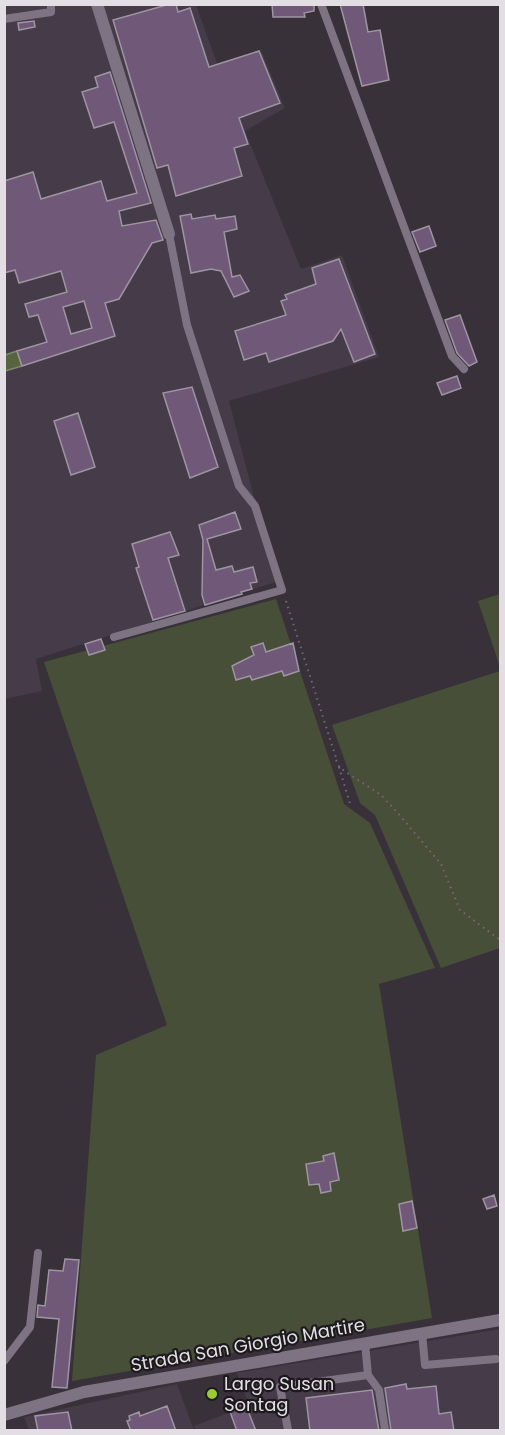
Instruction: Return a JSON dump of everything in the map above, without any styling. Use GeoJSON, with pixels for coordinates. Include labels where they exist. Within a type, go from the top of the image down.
{"type":"FeatureCollection","features":[{"type":"Feature","properties":{"kind":"street"},"geometry":{"type":"LineString","coordinates":[[97,4],[169,234]]}},
{"type":"Feature","properties":{"kind":"street","name":"Strada San Giorgio Martire"},"geometry":{"type":"LineString","coordinates":[[4,1415],[84,1392],[501,1320]]}},
{"type":"Feature","properties":{"kind":"lane"},"geometry":{"type":"LineString","coordinates":[[4,19],[51,12],[51,4]]}},
{"type":"Feature","properties":{"kind":"lane"},"geometry":{"type":"LineString","coordinates":[[321,4],[452,356],[464,369]]}},
{"type":"Feature","properties":{"kind":"lane"},"geometry":{"type":"LineString","coordinates":[[114,637],[282,590],[255,506],[239,486],[187,325],[169,234]]}},
{"type":"Feature","properties":{"kind":"lane"},"geometry":{"type":"LineString","coordinates":[[4,1361],[30,1327],[38,1253]]}},
{"type":"Feature","properties":{"kind":"lane"},"geometry":{"type":"LineString","coordinates":[[422,1333],[424,1365],[496,1359]]}},
{"type":"Feature","properties":{"kind":"lane"},"geometry":{"type":"LineString","coordinates":[[365,1343],[368,1375],[379,1390],[385,1431]]}},
{"type":"Feature","properties":{"kind":"lane"},"geometry":{"type":"LineString","coordinates":[[288,1431],[280,1387],[368,1375]]}},
{"type":"Feature","properties":{"kind":"path"},"geometry":{"type":"LineString","coordinates":[[282,590],[351,807]]}},
{"type":"Feature","properties":{"kind":"path"},"geometry":{"type":"LineString","coordinates":[[336,760],[340,768],[381,795],[441,864],[460,910],[501,940]]}},
{"type":"Feature","properties":{"kind":"path"},"geometry":{"type":"LineString","coordinates":[[228,1398],[237,1422]]}},
{"type":"Feature","properties":{"kind":"shaded area"},"geometry":{"type":"Polygon","coordinates":[[[4,5],[196,5],[217,63],[261,50],[285,108],[245,131],[301,269],[342,255],[379,357],[229,401],[276,582],[36,659],[42,691],[5,699],[4,5]]]}},
{"type":"Feature","properties":{"kind":"shaded area"},"geometry":{"type":"Polygon","coordinates":[[[17,351],[22,366],[5,371],[5,355],[17,351]]]}},
{"type":"Feature","properties":{"kind":"shaded area"},"geometry":{"type":"Polygon","coordinates":[[[500,594],[500,667],[478,601],[500,594]]]}},
{"type":"Feature","properties":{"kind":"shaded area"},"geometry":{"type":"Polygon","coordinates":[[[276,599],[344,804],[370,823],[435,968],[379,984],[432,1318],[72,1381],[96,1055],[167,1025],[44,662],[276,599]]]}},
{"type":"Feature","properties":{"kind":"shaded area"},"geometry":{"type":"Polygon","coordinates":[[[500,671],[500,948],[441,968],[375,815],[360,803],[332,725],[500,671]]]}},
{"type":"Feature","properties":{"kind":"shaded area"},"geometry":{"type":"Polygon","coordinates":[[[500,1329],[500,1430],[196,1430],[194,1426],[249,1405],[237,1373],[500,1329]]]}},
{"type":"Feature","properties":{"kind":"shaded area"},"geometry":{"type":"Polygon","coordinates":[[[177,1384],[194,1430],[29,1430],[24,1417],[177,1384]]]}},
{"type":"Feature","properties":{"kind":"building"},"geometry":{"type":"Polygon","coordinates":[[[176,4],[178,12],[190,8],[209,67],[259,51],[280,103],[239,118],[248,144],[234,148],[242,176],[176,196],[168,165],[157,168],[113,20],[176,4]]]}},
{"type":"Feature","properties":{"kind":"building"},"geometry":{"type":"Polygon","coordinates":[[[272,4],[314,4],[314,11],[304,13],[305,17],[273,17],[272,4]]]}},
{"type":"Feature","properties":{"kind":"building"},"geometry":{"type":"Polygon","coordinates":[[[340,4],[363,4],[368,32],[380,30],[389,80],[362,86],[340,4]]]}},
{"type":"Feature","properties":{"kind":"building"},"geometry":{"type":"Polygon","coordinates":[[[34,21],[35,27],[19,30],[18,23],[34,21]]]}},
{"type":"Feature","properties":{"kind":"building"},"geometry":{"type":"Polygon","coordinates":[[[110,72],[151,203],[119,211],[122,226],[156,220],[163,240],[152,243],[119,299],[105,303],[115,336],[22,366],[17,351],[47,342],[38,315],[29,317],[25,304],[67,292],[61,271],[19,283],[15,270],[4,273],[4,181],[33,172],[41,199],[101,181],[107,201],[137,193],[114,122],[94,128],[82,92],[98,87],[95,77],[110,72]],[[84,301],[63,307],[71,334],[92,328],[84,301]]]}},
{"type":"Feature","properties":{"kind":"building"},"geometry":{"type":"Polygon","coordinates":[[[191,214],[192,219],[215,215],[216,219],[235,216],[237,229],[224,232],[232,277],[240,275],[249,291],[234,297],[221,271],[211,269],[191,273],[180,216],[191,214]]]}},
{"type":"Feature","properties":{"kind":"building"},"geometry":{"type":"Polygon","coordinates":[[[429,226],[436,246],[420,252],[412,232],[429,226]]]}},
{"type":"Feature","properties":{"kind":"building"},"geometry":{"type":"Polygon","coordinates":[[[339,259],[375,354],[354,362],[341,329],[333,341],[269,362],[266,353],[244,360],[235,331],[286,315],[281,301],[287,299],[285,295],[316,284],[312,268],[339,259]]]}},
{"type":"Feature","properties":{"kind":"building"},"geometry":{"type":"Polygon","coordinates":[[[460,315],[477,362],[469,366],[457,353],[445,320],[460,315]]]}},
{"type":"Feature","properties":{"kind":"building"},"geometry":{"type":"Polygon","coordinates":[[[457,376],[461,388],[442,395],[437,383],[457,376]]]}},
{"type":"Feature","properties":{"kind":"building"},"geometry":{"type":"Polygon","coordinates":[[[192,387],[218,467],[190,478],[163,393],[192,387]]]}},
{"type":"Feature","properties":{"kind":"building"},"geometry":{"type":"Polygon","coordinates":[[[78,413],[95,467],[71,475],[54,421],[78,413]]]}},
{"type":"Feature","properties":{"kind":"building"},"geometry":{"type":"Polygon","coordinates":[[[235,512],[241,529],[207,539],[216,570],[232,566],[234,572],[253,567],[257,582],[250,583],[252,589],[241,592],[242,594],[205,605],[202,595],[203,540],[199,525],[235,512]]]}},
{"type":"Feature","properties":{"kind":"building"},"geometry":{"type":"Polygon","coordinates":[[[170,532],[179,555],[168,558],[185,611],[153,620],[136,568],[139,567],[132,544],[170,532]]]}},
{"type":"Feature","properties":{"kind":"building"},"geometry":{"type":"Polygon","coordinates":[[[101,639],[105,650],[89,655],[85,644],[101,639]]]}},
{"type":"Feature","properties":{"kind":"building"},"geometry":{"type":"Polygon","coordinates":[[[263,643],[266,652],[293,643],[299,671],[284,676],[282,671],[252,680],[250,676],[236,680],[232,666],[254,655],[251,647],[263,643]]]}},
{"type":"Feature","properties":{"kind":"building"},"geometry":{"type":"Polygon","coordinates":[[[334,1153],[339,1180],[330,1182],[331,1191],[321,1193],[319,1184],[309,1185],[306,1164],[324,1161],[323,1156],[334,1153]]]}},
{"type":"Feature","properties":{"kind":"building"},"geometry":{"type":"Polygon","coordinates":[[[494,1195],[497,1206],[487,1209],[483,1199],[494,1195]]]}},
{"type":"Feature","properties":{"kind":"building"},"geometry":{"type":"Polygon","coordinates":[[[412,1201],[417,1228],[403,1231],[399,1204],[412,1201]]]}},
{"type":"Feature","properties":{"kind":"building"},"geometry":{"type":"Polygon","coordinates":[[[65,1259],[79,1260],[67,1388],[52,1387],[59,1319],[37,1317],[38,1305],[45,1306],[49,1270],[63,1271],[65,1259]]]}},
{"type":"Feature","properties":{"kind":"building"},"geometry":{"type":"Polygon","coordinates":[[[406,1384],[407,1389],[436,1386],[439,1414],[451,1412],[454,1431],[391,1431],[385,1388],[406,1384]]]}},
{"type":"Feature","properties":{"kind":"building"},"geometry":{"type":"Polygon","coordinates":[[[372,1390],[379,1431],[310,1431],[306,1398],[372,1390]]]}},
{"type":"Feature","properties":{"kind":"building"},"geometry":{"type":"Polygon","coordinates":[[[245,1403],[256,1431],[237,1431],[229,1409],[245,1403]]]}},
{"type":"Feature","properties":{"kind":"building"},"geometry":{"type":"Polygon","coordinates":[[[167,1406],[176,1431],[131,1431],[127,1421],[130,1420],[129,1416],[139,1412],[140,1416],[167,1406]]]}},
{"type":"Feature","properties":{"kind":"building"},"geometry":{"type":"Polygon","coordinates":[[[68,1412],[72,1431],[38,1431],[35,1416],[68,1412]]]}},
{"type":"Feature","properties":{"kind":"place","name":"Largo Susan Sontag"},"geometry":{"type":"Point","coordinates":[212,1394]}}]}
